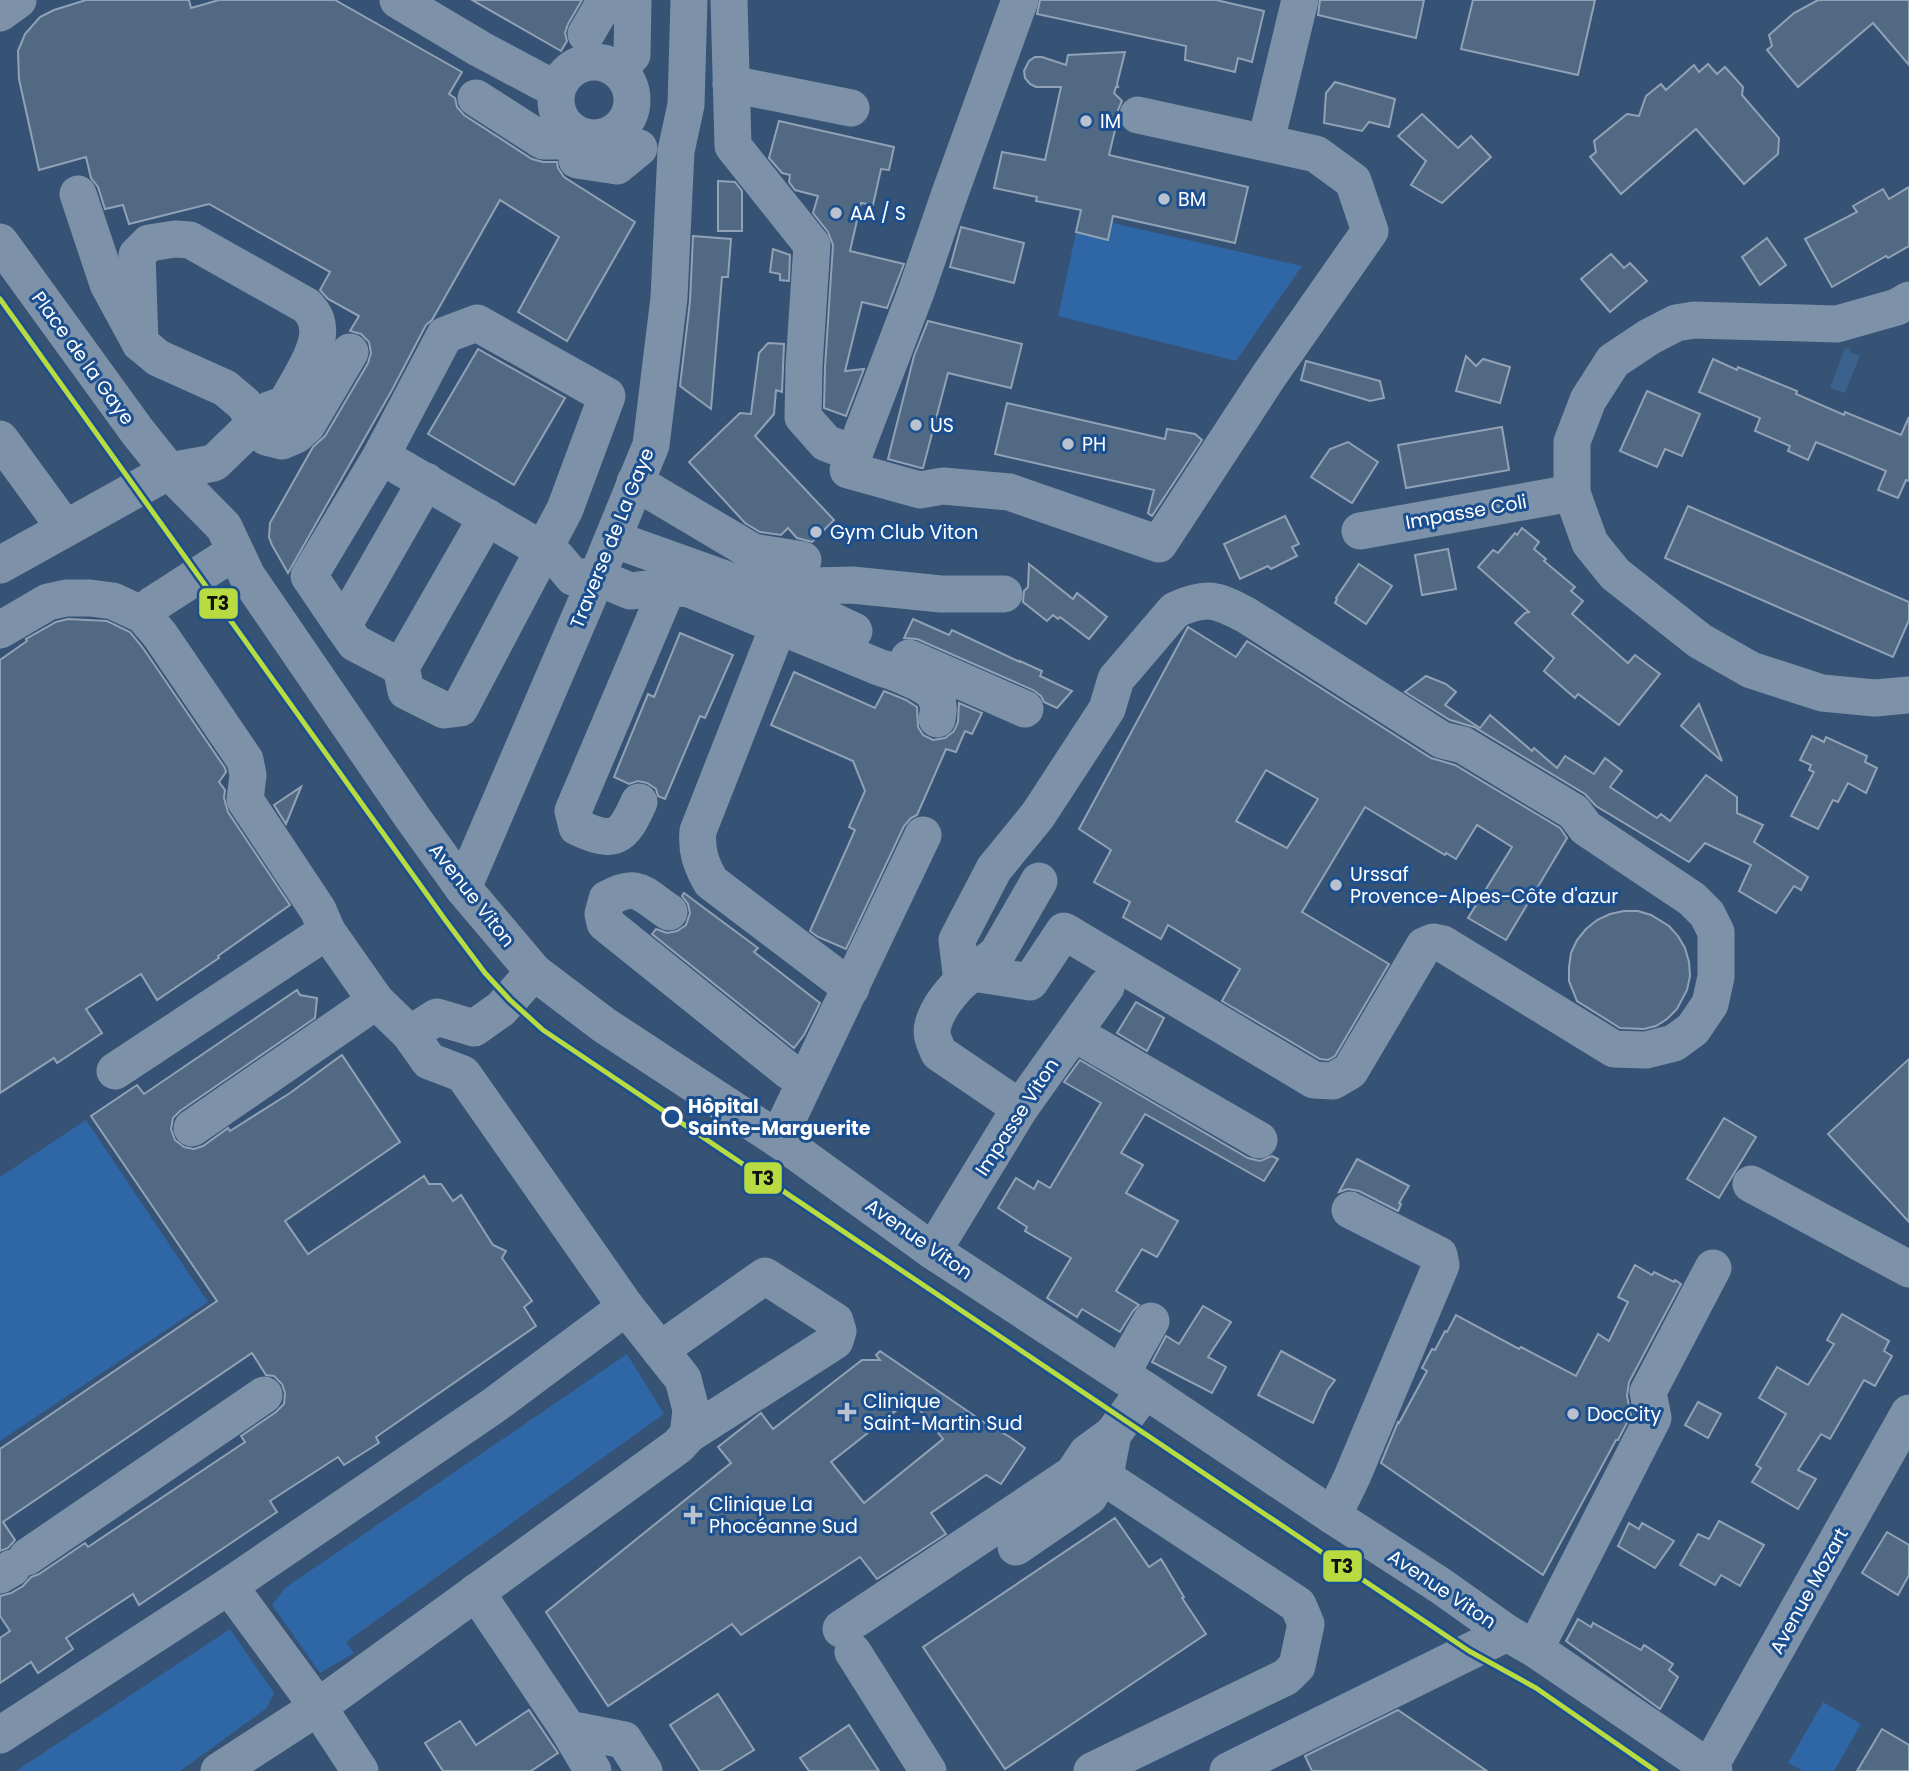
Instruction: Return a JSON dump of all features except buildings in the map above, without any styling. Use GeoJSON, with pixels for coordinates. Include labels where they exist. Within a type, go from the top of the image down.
{"type":"FeatureCollection","features":[{"type":"Feature","properties":{"kind":"street"},"geometry":{"type":"LineString","coordinates":[[0,13],[18,0]]}},
{"type":"Feature","properties":{"kind":"street"},"geometry":{"type":"LineString","coordinates":[[398,0],[480,49],[557,90]]}},
{"type":"Feature","properties":{"kind":"street"},"geometry":{"type":"LineString","coordinates":[[586,34],[606,0]]}},
{"type":"Feature","properties":{"kind":"street"},"geometry":{"type":"LineString","coordinates":[[618,70],[632,55],[633,0]]}},
{"type":"Feature","properties":{"kind":"street","name":"Traverse de La Gaye"},"geometry":{"type":"LineString","coordinates":[[463,888],[651,445],[669,298],[677,151],[686,105],[689,0]]}},
{"type":"Feature","properties":{"kind":"street"},"geometry":{"type":"LineString","coordinates":[[729,0],[733,146],[811,245],[803,417],[826,443],[853,453]]}},
{"type":"Feature","properties":{"kind":"street"},"geometry":{"type":"LineString","coordinates":[[1020,0],[916,292],[848,470],[920,490],[943,486],[1009,492],[1159,544],[1268,377],[1370,231],[1353,181],[1316,154],[1138,115]]}},
{"type":"Feature","properties":{"kind":"street"},"geometry":{"type":"LineString","coordinates":[[1266,141],[1300,0]]}},
{"type":"Feature","properties":{"kind":"street"},"geometry":{"type":"LineString","coordinates":[[476,98],[543,141],[565,141],[575,146],[617,166],[629,138],[627,118],[632,106],[631,92],[618,70],[607,64],[581,64],[570,70],[557,90],[558,114],[575,146]]}},
{"type":"Feature","properties":{"kind":"street"},"geometry":{"type":"LineString","coordinates":[[731,84],[851,108]]}},
{"type":"Feature","properties":{"kind":"street"},"geometry":{"type":"LineString","coordinates":[[629,138],[677,151]]}},
{"type":"Feature","properties":{"kind":"street"},"geometry":{"type":"LineString","coordinates":[[78,194],[108,284],[140,343],[158,358],[225,388],[244,404],[266,437],[282,440],[296,435],[307,425],[350,352]]}},
{"type":"Feature","properties":{"kind":"street"},"geometry":{"type":"LineString","coordinates":[[0,565],[169,471],[214,463],[269,410],[286,404],[318,337],[316,319],[307,306],[190,240],[175,239],[149,243],[136,255],[140,343]]}},
{"type":"Feature","properties":{"kind":"street","name":"Place de la Gaye"},"geometry":{"type":"LineString","coordinates":[[0,242],[169,471]]}},
{"type":"Feature","properties":{"kind":"street"},"geometry":{"type":"LineString","coordinates":[[1909,300],[1897,307],[1836,324],[1694,320],[1676,323],[1613,361],[1588,400],[1572,442],[1572,493],[1590,543],[1615,574],[1700,641],[1751,670],[1822,693],[1875,698],[1909,695]]}},
{"type":"Feature","properties":{"kind":"street"},"geometry":{"type":"LineString","coordinates":[[401,667],[355,643],[309,576],[381,456],[445,335],[477,324],[607,396],[565,509],[460,708],[444,710],[407,691],[401,667],[486,517]]}},
{"type":"Feature","properties":{"kind":"street"},"geometry":{"type":"LineString","coordinates":[[0,439],[65,528]]}},
{"type":"Feature","properties":{"kind":"street"},"geometry":{"type":"LineString","coordinates":[[381,456],[557,558],[573,577],[609,548],[811,586],[852,585],[941,594],[1004,594]]}},
{"type":"Feature","properties":{"kind":"street","name":"Avenue Viton"},"geometry":{"type":"LineString","coordinates":[[169,471],[206,539],[235,568],[463,888],[534,972],[604,1025],[778,1139],[933,1251],[1441,1586],[1712,1769]]}},
{"type":"Feature","properties":{"kind":"street"},"geometry":{"type":"LineString","coordinates":[[343,626],[426,481]]}},
{"type":"Feature","properties":{"kind":"street"},"geometry":{"type":"LineString","coordinates":[[635,482],[753,552],[823,563]]}},
{"type":"Feature","properties":{"kind":"street","name":"Impasse Coli"},"geometry":{"type":"LineString","coordinates":[[1360,531],[1572,493]]}},
{"type":"Feature","properties":{"kind":"street"},"geometry":{"type":"LineString","coordinates":[[609,548],[630,591],[668,587],[689,589],[890,670],[928,687],[936,696],[940,708],[937,719]]}},
{"type":"Feature","properties":{"kind":"street"},"geometry":{"type":"LineString","coordinates":[[609,548],[798,605],[1025,709]]}},
{"type":"Feature","properties":{"kind":"street"},"geometry":{"type":"LineString","coordinates":[[143,615],[152,605],[235,568]]}},
{"type":"Feature","properties":{"kind":"street"},"geometry":{"type":"LineString","coordinates":[[639,802],[628,827],[615,836],[596,836],[577,827],[573,811],[668,587]]}},
{"type":"Feature","properties":{"kind":"street"},"geometry":{"type":"LineString","coordinates":[[0,630],[48,602],[65,598],[113,601],[143,615],[160,635],[245,760],[248,775],[245,800],[318,910],[327,931],[376,1001],[410,1034],[429,1061],[463,1074],[626,1307],[683,1379],[691,1410],[688,1435]]}},
{"type":"Feature","properties":{"kind":"street"},"geometry":{"type":"LineString","coordinates":[[1204,600],[1224,603],[1235,609],[1442,740],[1463,745],[1574,812],[1586,828],[1692,899],[1707,914],[1716,932],[1716,977],[1710,1004],[1693,1030],[1674,1043],[1646,1051],[1614,1049],[1443,944],[1433,942],[1424,946],[1350,1071],[1333,1081],[1314,1080],[1064,931],[1030,982],[967,977],[957,940],[994,869],[1038,815],[1107,709],[1116,678],[1175,610],[1204,600]]}},
{"type":"Feature","properties":{"kind":"street"},"geometry":{"type":"LineString","coordinates":[[778,627],[698,831],[696,843],[701,865],[711,882],[851,988]]}},
{"type":"Feature","properties":{"kind":"street"},"geometry":{"type":"LineString","coordinates":[[778,1139],[923,835]]}},
{"type":"Feature","properties":{"kind":"street"},"geometry":{"type":"LineString","coordinates":[[1020,1108],[939,1052],[933,1041],[932,1026],[949,994],[997,954],[1039,881]]}},
{"type":"Feature","properties":{"kind":"street"},"geometry":{"type":"LineString","coordinates":[[669,912],[631,889],[607,899],[603,914],[605,923],[805,1081]]}},
{"type":"Feature","properties":{"kind":"street"},"geometry":{"type":"LineString","coordinates":[[115,1071],[327,931]]}},
{"type":"Feature","properties":{"kind":"street"},"geometry":{"type":"LineString","coordinates":[[474,1028],[501,1009],[534,972]]}},
{"type":"Feature","properties":{"kind":"street","name":"Impasse Viton"},"geometry":{"type":"LineString","coordinates":[[933,1251],[1020,1108],[1106,987]]}},
{"type":"Feature","properties":{"kind":"street"},"geometry":{"type":"LineString","coordinates":[[192,1128],[376,1001]]}},
{"type":"Feature","properties":{"kind":"street"},"geometry":{"type":"LineString","coordinates":[[410,1034],[437,1017],[474,1028]]}},
{"type":"Feature","properties":{"kind":"street"},"geometry":{"type":"LineString","coordinates":[[463,1074],[472,1060],[474,1028]]}},
{"type":"Feature","properties":{"kind":"street"},"geometry":{"type":"LineString","coordinates":[[1074,1033],[1259,1140]]}},
{"type":"Feature","properties":{"kind":"street"},"geometry":{"type":"LineString","coordinates":[[1751,1184],[1909,1269]]}},
{"type":"Feature","properties":{"kind":"street"},"geometry":{"type":"LineString","coordinates":[[1333,1516],[1441,1265],[1439,1255],[1349,1210]]}},
{"type":"Feature","properties":{"kind":"street"},"geometry":{"type":"LineString","coordinates":[[1653,1418],[1648,1392],[1713,1268]]}},
{"type":"Feature","properties":{"kind":"street"},"geometry":{"type":"LineString","coordinates":[[219,1771],[318,1707],[678,1446],[688,1435],[835,1341],[838,1331],[835,1321],[765,1276],[660,1350]]}},
{"type":"Feature","properties":{"kind":"street"},"geometry":{"type":"LineString","coordinates":[[0,1735],[229,1586],[493,1406],[626,1307]]}},
{"type":"Feature","properties":{"kind":"street"},"geometry":{"type":"LineString","coordinates":[[1016,1546],[1089,1497],[1107,1465],[1113,1434],[1133,1382],[1151,1321]]}},
{"type":"Feature","properties":{"kind":"street"},"geometry":{"type":"LineString","coordinates":[[1228,1771],[1284,1759],[1521,1641],[1667,1397],[1705,1326]]}},
{"type":"Feature","properties":{"kind":"street"},"geometry":{"type":"LineString","coordinates":[[13,1567],[264,1395]]}},
{"type":"Feature","properties":{"kind":"street","name":"Avenue Mozart"},"geometry":{"type":"LineString","coordinates":[[1712,1769],[1909,1413]]}},
{"type":"Feature","properties":{"kind":"street"},"geometry":{"type":"LineString","coordinates":[[928,1771],[847,1640],[1073,1474],[1087,1453],[1113,1434]]}},
{"type":"Feature","properties":{"kind":"street"},"geometry":{"type":"LineString","coordinates":[[1093,1771],[1286,1677],[1297,1666],[1306,1624],[1298,1605],[1101,1475]]}},
{"type":"Feature","properties":{"kind":"street"},"geometry":{"type":"LineString","coordinates":[[229,1586],[318,1707],[360,1771]]}},
{"type":"Feature","properties":{"kind":"street"},"geometry":{"type":"LineString","coordinates":[[476,1592],[593,1771]]}},
{"type":"Feature","properties":{"kind":"street"},"geometry":{"type":"LineString","coordinates":[[568,1729],[624,1740],[644,1771]]}},
{"type":"Feature","properties":{"kind":"shaded area"},"geometry":{"type":"Polygon","coordinates":[[[1113,223],[1302,266],[1236,361],[1058,316],[1076,233],[1109,240],[1113,223]]]}},
{"type":"Feature","properties":{"kind":"shaded area"},"geometry":{"type":"Polygon","coordinates":[[[1845,348],[1860,356],[1845,393],[1830,388],[1845,348]]]}},
{"type":"Feature","properties":{"kind":"shaded area"},"geometry":{"type":"Polygon","coordinates":[[[86,1120],[208,1302],[0,1441],[0,1177],[86,1120]]]}},
{"type":"Feature","properties":{"kind":"shaded area"},"geometry":{"type":"Polygon","coordinates":[[[627,1354],[664,1414],[346,1642],[354,1653],[320,1673],[272,1605],[285,1588],[627,1354]]]}},
{"type":"Feature","properties":{"kind":"shaded area"},"geometry":{"type":"Polygon","coordinates":[[[230,1629],[274,1693],[267,1708],[180,1771],[16,1771],[230,1629]]]}},
{"type":"Feature","properties":{"kind":"shaded area"},"geometry":{"type":"Polygon","coordinates":[[[1823,1702],[1861,1724],[1834,1771],[1803,1771],[1788,1763],[1823,1702]]]}},
{"type":"Feature","properties":{"kind":"transit line","name":"T3"},"geometry":{"type":"LineString","coordinates":[[0,299],[446,921],[485,973],[543,1030],[1469,1651],[1536,1688],[1656,1771]]}},
{"type":"Feature","properties":{"kind":"place","name":"IM"},"geometry":{"type":"Point","coordinates":[1086,121]}},
{"type":"Feature","properties":{"kind":"place","name":"BM"},"geometry":{"type":"Point","coordinates":[1164,199]}},
{"type":"Feature","properties":{"kind":"place","name":"AA / S"},"geometry":{"type":"Point","coordinates":[836,213]}},
{"type":"Feature","properties":{"kind":"place","name":"US"},"geometry":{"type":"Point","coordinates":[916,425]}},
{"type":"Feature","properties":{"kind":"place","name":"PH"},"geometry":{"type":"Point","coordinates":[1068,444]}},
{"type":"Feature","properties":{"kind":"place","name":"Gym Club Viton"},"geometry":{"type":"Point","coordinates":[816,532]}},
{"type":"Feature","properties":{"kind":"place","name":"Urssaf Provence-Alpes-Côte d'azur"},"geometry":{"type":"Point","coordinates":[1336,885]}},
{"type":"Feature","properties":{"kind":"place","name":"Hôpital Sainte-Marguerite"},"geometry":{"type":"Point","coordinates":[672,1117]}},
{"type":"Feature","properties":{"kind":"place","name":"Clinique Saint-Martin Sud"},"geometry":{"type":"Point","coordinates":[847,1412]}},
{"type":"Feature","properties":{"kind":"place","name":"DocCity"},"geometry":{"type":"Point","coordinates":[1573,1414]}},
{"type":"Feature","properties":{"kind":"place","name":"Clinique La Phocéanne Sud"},"geometry":{"type":"Point","coordinates":[693,1515]}}]}
